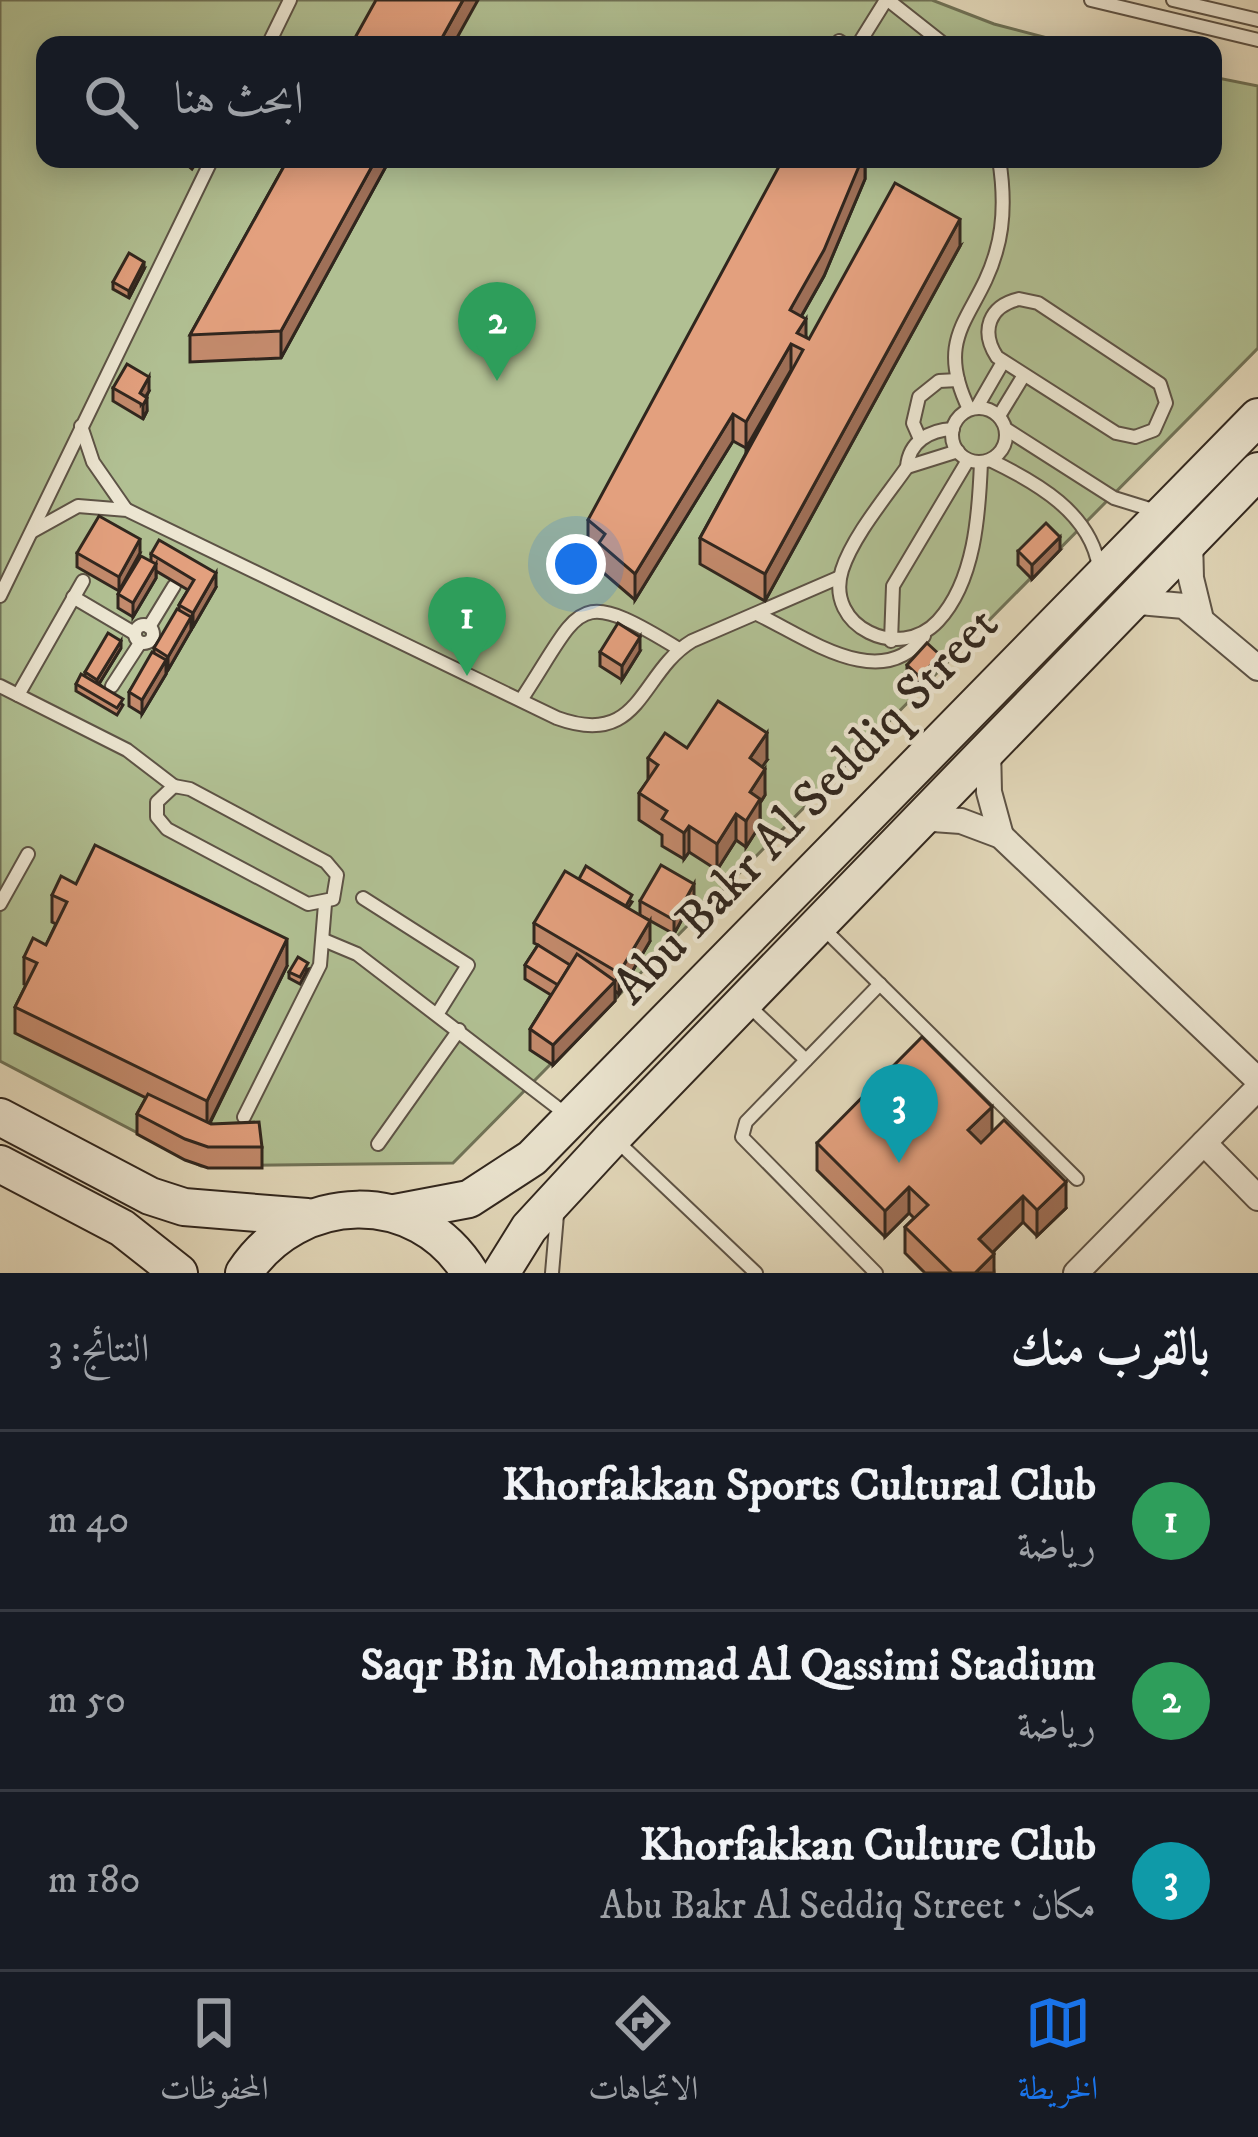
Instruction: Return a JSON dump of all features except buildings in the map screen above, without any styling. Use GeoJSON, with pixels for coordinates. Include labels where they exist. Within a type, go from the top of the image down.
{"type":"FeatureCollection","features":[{"type":"Feature","properties":{"kind":"main road","name":"Abu Bakr Al Seddiq Street"},"geometry":{"type":"LineString","coordinates":[[501,1273],[516,1245],[564,1190],[988,746],[1114,590],[1165,512],[1258,417]]}},
{"type":"Feature","properties":{"kind":"main road","name":"Abu Bakr Al Seddiq Street"},"geometry":{"type":"LineString","coordinates":[[395,1213],[445,1207],[492,1188],[577,1113],[1114,590],[1190,539],[1258,471]]}},
{"type":"Feature","properties":{"kind":"main road"},"geometry":{"type":"LineString","coordinates":[[0,1117],[150,1196],[184,1207],[307,1217]]}},
{"type":"Feature","properties":{"kind":"main road"},"geometry":{"type":"LineString","coordinates":[[0,1164],[122,1228],[179,1273]]}},
{"type":"Feature","properties":{"kind":"main road"},"geometry":{"type":"LineString","coordinates":[[244,1273],[279,1233],[307,1217],[336,1209],[395,1213],[448,1244],[470,1273]]}},
{"type":"Feature","properties":{"kind":"street"},"geometry":{"type":"LineString","coordinates":[[1190,539],[1191,578],[1201,615]]}},
{"type":"Feature","properties":{"kind":"street"},"geometry":{"type":"LineString","coordinates":[[1114,590],[1166,601],[1201,615],[1258,668]]}},
{"type":"Feature","properties":{"kind":"street"},"geometry":{"type":"LineString","coordinates":[[988,746],[989,792],[1001,836]]}},
{"type":"Feature","properties":{"kind":"street"},"geometry":{"type":"LineString","coordinates":[[919,818],[961,821],[1001,836],[1258,1084],[1076,1273]]}},
{"type":"Feature","properties":{"kind":"street"},"geometry":{"type":"LineString","coordinates":[[1204,1143],[1258,1198]]}},
{"type":"Feature","properties":{"kind":"lane"},"geometry":{"type":"LineString","coordinates":[[272,36],[290,0]]}},
{"type":"Feature","properties":{"kind":"lane"},"geometry":{"type":"LineString","coordinates":[[864,36],[887,0],[933,36]]}},
{"type":"Feature","properties":{"kind":"lane"},"geometry":{"type":"LineString","coordinates":[[1091,0],[1258,40]]}},
{"type":"Feature","properties":{"kind":"lane"},"geometry":{"type":"LineString","coordinates":[[1173,0],[1258,20]]}},
{"type":"Feature","properties":{"kind":"lane"},"geometry":{"type":"LineString","coordinates":[[0,596],[208,168]]}},
{"type":"Feature","properties":{"kind":"lane"},"geometry":{"type":"LineString","coordinates":[[1000,168],[1003,192],[996,254],[957,330],[958,380],[973,408],[1002,422],[1114,498],[1165,512]]}},
{"type":"Feature","properties":{"kind":"lane"},"geometry":{"type":"LineString","coordinates":[[1029,300],[1152,377],[1164,393],[1165,413],[1144,435],[1125,437],[1003,362],[988,340],[989,322],[1001,305],[1029,300]]}},
{"type":"Feature","properties":{"kind":"lane"},"geometry":{"type":"LineString","coordinates":[[33,531],[78,506],[127,510],[570,723],[613,722],[640,704],[679,649],[840,577],[920,440],[952,429],[973,408],[1003,362]]}},
{"type":"Feature","properties":{"kind":"lane"},"geometry":{"type":"LineString","coordinates":[[907,467],[1000,453],[1002,422],[1024,375]]}},
{"type":"Feature","properties":{"kind":"lane"},"geometry":{"type":"LineString","coordinates":[[920,440],[913,423],[919,397],[940,381],[958,380]]}},
{"type":"Feature","properties":{"kind":"lane"},"geometry":{"type":"LineString","coordinates":[[81,425],[102,479],[127,510]]}},
{"type":"Feature","properties":{"kind":"lane"},"geometry":{"type":"LineString","coordinates":[[952,429],[974,458],[1050,494],[1084,527],[1114,590]]}},
{"type":"Feature","properties":{"kind":"lane"},"geometry":{"type":"LineString","coordinates":[[759,615],[871,664],[909,653],[949,607],[966,572],[974,458]]}},
{"type":"Feature","properties":{"kind":"lane"},"geometry":{"type":"LineString","coordinates":[[891,640],[888,613],[893,586],[974,458]]}},
{"type":"Feature","properties":{"kind":"lane"},"geometry":{"type":"LineString","coordinates":[[840,577],[848,615],[867,632],[891,640],[927,632]]}},
{"type":"Feature","properties":{"kind":"lane"},"geometry":{"type":"LineString","coordinates":[[19,695],[83,581]]}},
{"type":"Feature","properties":{"kind":"lane"},"geometry":{"type":"LineString","coordinates":[[112,686],[140,626],[149,627],[174,586]]}},
{"type":"Feature","properties":{"kind":"lane"},"geometry":{"type":"LineString","coordinates":[[73,598],[137,638]]}},
{"type":"Feature","properties":{"kind":"lane"},"geometry":{"type":"LineString","coordinates":[[521,700],[571,623],[586,612],[618,612],[679,649]]}},
{"type":"Feature","properties":{"kind":"lane"},"geometry":{"type":"LineString","coordinates":[[0,686],[127,750],[174,786],[190,789],[333,868],[337,892],[325,904],[308,904],[167,829],[157,817],[157,802],[174,786]]}},
{"type":"Feature","properties":{"kind":"lane"},"geometry":{"type":"LineString","coordinates":[[0,904],[28,854]]}},
{"type":"Feature","properties":{"kind":"lane"},"geometry":{"type":"LineString","coordinates":[[363,898],[468,965],[438,1013]]}},
{"type":"Feature","properties":{"kind":"lane"},"geometry":{"type":"LineString","coordinates":[[244,1117],[314,979],[326,941],[325,904]]}},
{"type":"Feature","properties":{"kind":"lane"},"geometry":{"type":"LineString","coordinates":[[817,922],[1077,1179]]}},
{"type":"Feature","properties":{"kind":"lane"},"geometry":{"type":"LineString","coordinates":[[326,941],[349,949],[577,1113]]}},
{"type":"Feature","properties":{"kind":"lane"},"geometry":{"type":"LineString","coordinates":[[876,1273],[742,1138],[746,1122],[880,984]]}},
{"type":"Feature","properties":{"kind":"lane"},"geometry":{"type":"LineString","coordinates":[[746,1002],[806,1060]]}},
{"type":"Feature","properties":{"kind":"lane"},"geometry":{"type":"LineString","coordinates":[[378,1144],[460,1030]]}},
{"type":"Feature","properties":{"kind":"lane"},"geometry":{"type":"LineString","coordinates":[[613,1138],[755,1273]]}},
{"type":"Feature","properties":{"kind":"lane"},"geometry":{"type":"LineString","coordinates":[[552,1273],[554,1228],[564,1190]]}},
{"type":"Feature","properties":{"kind":"green space"},"geometry":{"type":"Polygon","coordinates":[[[0,0],[932,0],[1040,36],[36,36],[36,168],[1222,168],[1222,79],[1258,86],[1258,348],[453,1163],[201,1166],[0,1061],[0,0]]]}},
{"type":"Feature","properties":{"kind":"place","name":"Saqr Bin Mohammad Al Qassimi Stadium"},"geometry":{"type":"Point","coordinates":[497,381]}},
{"type":"Feature","properties":{"kind":"place","name":"Khorfakkan Sports Cultural Club"},"geometry":{"type":"Point","coordinates":[467,676]}},
{"type":"Feature","properties":{"kind":"place","name":"Khorfakkan Culture Club"},"geometry":{"type":"Point","coordinates":[899,1163]}}]}
